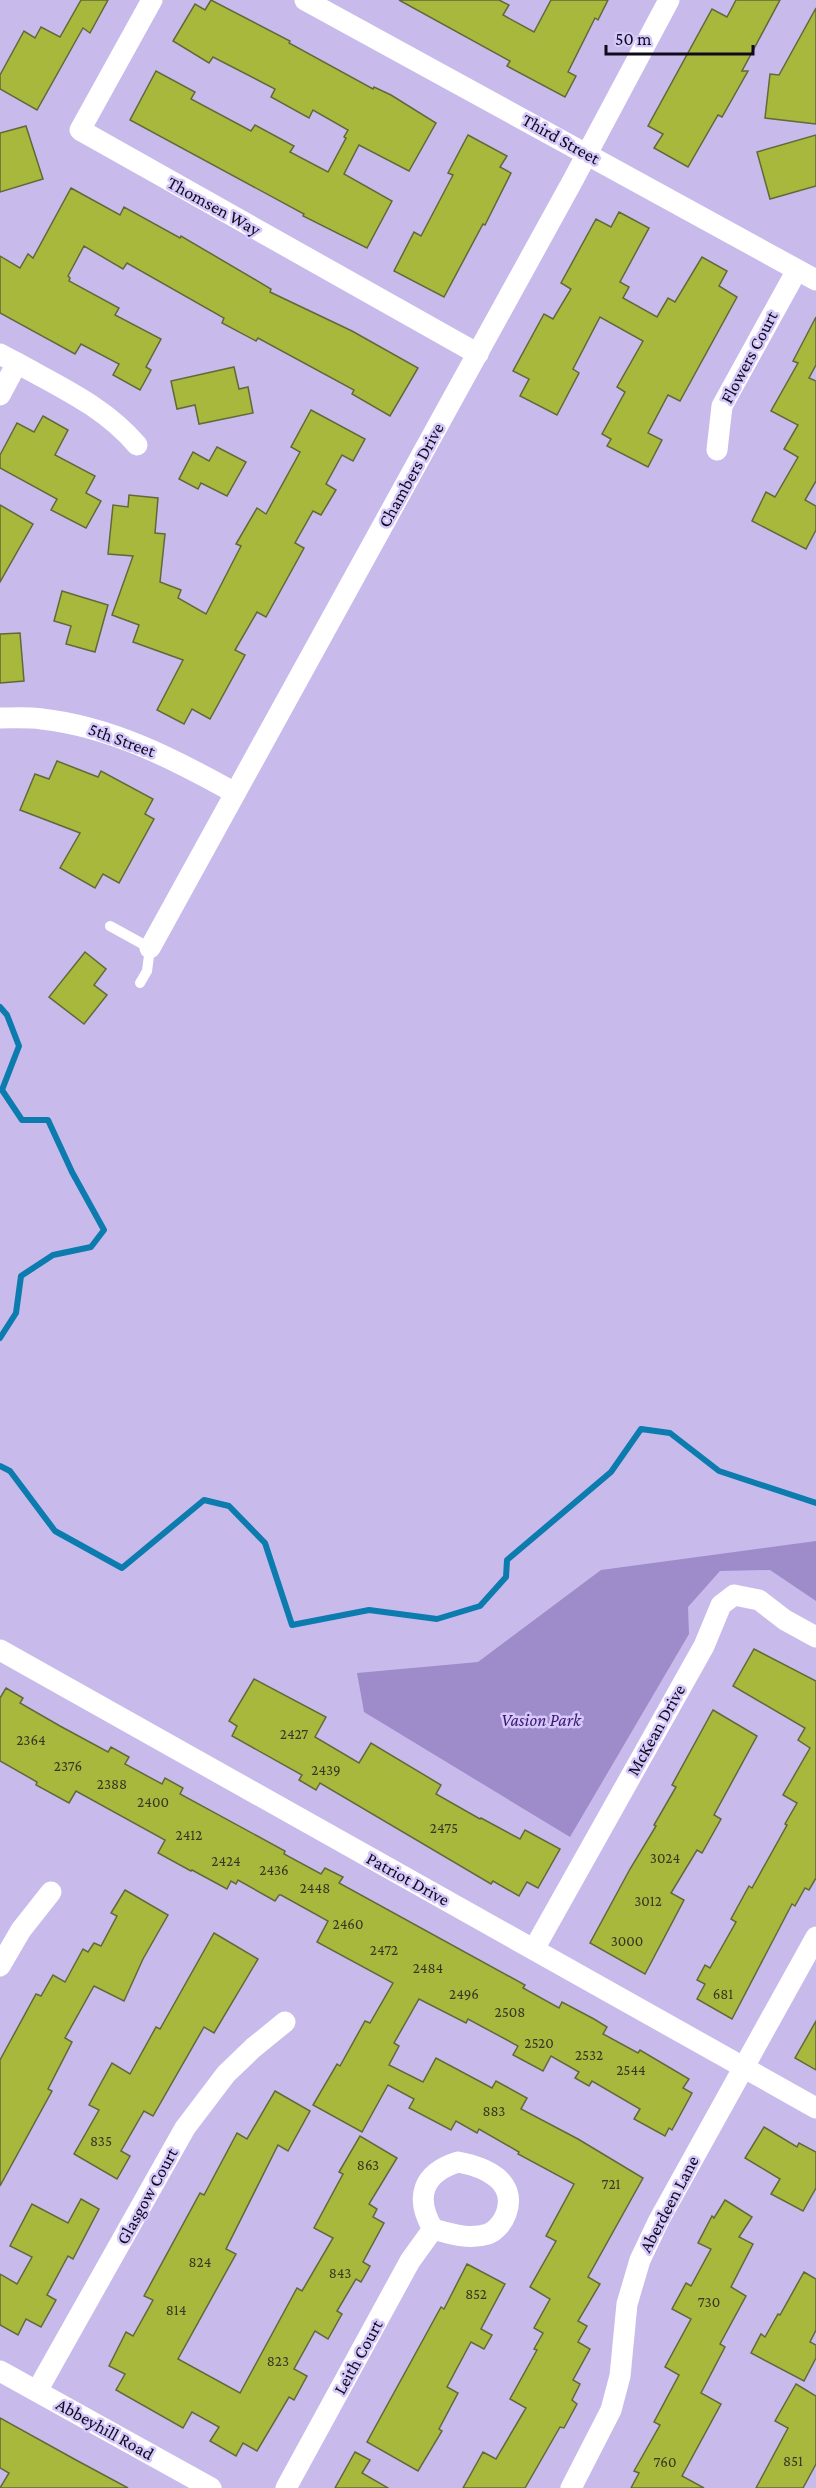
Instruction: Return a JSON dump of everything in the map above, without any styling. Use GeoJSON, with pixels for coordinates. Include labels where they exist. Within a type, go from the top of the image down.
{"type":"FeatureCollection","features":[{"type":"Feature","properties":{"kind":"street","name":"Thomsen Way"},"geometry":{"type":"LineString","coordinates":[[152,0],[80,130],[478,354]]}},
{"type":"Feature","properties":{"kind":"street","name":"Third Street"},"geometry":{"type":"LineString","coordinates":[[305,0],[816,280]]}},
{"type":"Feature","properties":{"kind":"street","name":"Chambers Drive"},"geometry":{"type":"LineString","coordinates":[[150,948],[588,154],[669,0]]}},
{"type":"Feature","properties":{"kind":"street","name":"Flowers Court"},"geometry":{"type":"LineString","coordinates":[[717,450],[722,406],[797,270]]}},
{"type":"Feature","properties":{"kind":"street"},"geometry":{"type":"LineString","coordinates":[[0,395],[9,358],[107,415],[137,445]]}},
{"type":"Feature","properties":{"kind":"street","name":"5th Street"},"geometry":{"type":"LineString","coordinates":[[0,718],[40,719],[80,725],[118,736],[162,754],[235,793]]}},
{"type":"Feature","properties":{"kind":"street","name":"McKean Drive"},"geometry":{"type":"LineString","coordinates":[[534,1950],[704,1646],[721,1605],[734,1595],[759,1600],[785,1620],[816,1637]]}},
{"type":"Feature","properties":{"kind":"street","name":"Patriot Drive"},"geometry":{"type":"LineString","coordinates":[[0,1650],[816,2108]]}},
{"type":"Feature","properties":{"kind":"street"},"geometry":{"type":"LineString","coordinates":[[0,1966],[21,1930],[51,1892]]}},
{"type":"Feature","properties":{"kind":"street","name":"Aberdeen Lane"},"geometry":{"type":"LineString","coordinates":[[571,2488],[611,2410],[620,2376],[627,2304],[640,2260],[659,2220],[816,1937]]}},
{"type":"Feature","properties":{"kind":"street","name":"Glasgow Court"},"geometry":{"type":"LineString","coordinates":[[37,2391],[185,2128],[226,2074],[285,2022]]}},
{"type":"Feature","properties":{"kind":"street","name":"Leith Court"},"geometry":{"type":"LineString","coordinates":[[286,2488],[410,2262],[433,2229]]}},
{"type":"Feature","properties":{"kind":"street","name":"Abbeyhill Road"},"geometry":{"type":"LineString","coordinates":[[0,2371],[211,2488]]}},
{"type":"Feature","properties":{"kind":"lane"},"geometry":{"type":"LineString","coordinates":[[111,926],[150,948],[147,971],[140,983]]}},
{"type":"Feature","properties":{"kind":"green space","name":"Vasion Park"},"geometry":{"type":"Polygon","coordinates":[[[816,1541],[816,1601],[770,1570],[720,1571],[688,1607],[689,1634],[570,1837],[364,1712],[357,1673],[478,1662],[601,1570],[816,1541]]]}},
{"type":"Feature","properties":{"kind":"building"},"geometry":{"type":"Polygon","coordinates":[[[81,0],[108,0],[90,33],[83,28],[37,110],[0,89],[0,75],[24,31],[35,38],[41,27],[60,37],[81,0]]]}},
{"type":"Feature","properties":{"kind":"building"},"geometry":{"type":"Polygon","coordinates":[[[211,0],[290,41],[289,43],[373,89],[374,87],[391,95],[436,123],[409,171],[359,145],[344,174],[392,201],[367,248],[303,216],[304,214],[130,120],[156,71],[195,92],[191,99],[251,131],[255,125],[294,146],[290,152],[328,172],[348,130],[313,110],[309,118],[271,97],[275,89],[213,57],[209,63],[173,41],[195,4],[205,10],[211,0]]]}},
{"type":"Feature","properties":{"kind":"building"},"geometry":{"type":"Polygon","coordinates":[[[399,0],[499,0],[509,5],[503,15],[534,32],[551,0],[608,0],[598,20],[595,18],[568,72],[576,76],[565,97],[507,66],[510,61],[399,0]]]}},
{"type":"Feature","properties":{"kind":"building"},"geometry":{"type":"Polygon","coordinates":[[[736,0],[780,0],[742,71],[748,71],[722,117],[718,115],[688,167],[654,148],[663,134],[648,126],[712,9],[727,17],[736,0]]]}},
{"type":"Feature","properties":{"kind":"building"},"geometry":{"type":"Polygon","coordinates":[[[816,8],[816,124],[765,118],[770,74],[779,75],[816,8]]]}},
{"type":"Feature","properties":{"kind":"building"},"geometry":{"type":"Polygon","coordinates":[[[26,126],[43,179],[0,192],[0,133],[26,126]]]}},
{"type":"Feature","properties":{"kind":"building"},"geometry":{"type":"Polygon","coordinates":[[[468,135],[507,156],[500,167],[511,173],[485,225],[483,224],[444,297],[394,271],[414,232],[421,236],[453,175],[448,173],[468,135]]]}},
{"type":"Feature","properties":{"kind":"building"},"geometry":{"type":"Polygon","coordinates":[[[816,135],[816,186],[770,199],[757,152],[816,135]]]}},
{"type":"Feature","properties":{"kind":"building"},"geometry":{"type":"Polygon","coordinates":[[[71,188],[120,215],[124,207],[180,238],[181,236],[271,289],[270,292],[352,331],[418,368],[390,416],[352,394],[354,390],[258,338],[256,341],[222,323],[224,318],[127,263],[123,269],[84,246],[68,276],[69,281],[119,308],[115,315],[161,339],[146,367],[151,370],[140,390],[113,375],[119,364],[81,344],[75,354],[0,313],[0,256],[20,268],[28,254],[33,258],[71,188]]]}},
{"type":"Feature","properties":{"kind":"building"},"geometry":{"type":"Polygon","coordinates":[[[619,212],[649,228],[620,282],[629,287],[623,298],[657,317],[668,298],[675,302],[702,257],[727,271],[719,286],[737,297],[680,401],[668,395],[648,433],[662,440],[648,467],[607,446],[611,439],[602,434],[625,392],[617,387],[643,341],[600,317],[573,369],[579,373],[557,415],[520,396],[529,379],[513,371],[544,314],[553,319],[571,289],[561,283],[596,219],[611,227],[619,212]]]}},
{"type":"Feature","properties":{"kind":"building"},"geometry":{"type":"Polygon","coordinates":[[[816,317],[816,365],[809,378],[816,381],[816,481],[805,500],[816,506],[816,530],[806,549],[752,521],[766,492],[775,497],[798,457],[784,449],[798,425],[771,411],[798,363],[793,361],[816,317]]]}},
{"type":"Feature","properties":{"kind":"building"},"geometry":{"type":"Polygon","coordinates":[[[234,367],[239,389],[248,387],[253,413],[199,424],[195,405],[177,409],[171,381],[234,367]]]}},
{"type":"Feature","properties":{"kind":"building"},"geometry":{"type":"Polygon","coordinates":[[[311,410],[365,439],[353,461],[342,455],[326,484],[336,490],[321,515],[313,511],[295,543],[304,548],[266,617],[257,612],[235,650],[245,655],[210,719],[192,709],[184,724],[157,710],[183,660],[133,642],[139,625],[112,615],[133,556],[108,554],[113,505],[128,507],[129,495],[158,498],[155,533],[165,534],[160,582],[181,590],[178,598],[206,614],[241,546],[236,544],[257,508],[266,514],[300,452],[291,447],[311,410]]]}},
{"type":"Feature","properties":{"kind":"building"},"geometry":{"type":"Polygon","coordinates":[[[43,416],[68,430],[55,455],[95,476],[86,493],[101,501],[86,528],[51,510],[57,499],[0,468],[0,455],[17,423],[34,432],[43,416]]]}},
{"type":"Feature","properties":{"kind":"building"},"geometry":{"type":"Polygon","coordinates":[[[217,447],[246,462],[227,496],[201,483],[198,489],[179,479],[193,452],[209,461],[217,447]]]}},
{"type":"Feature","properties":{"kind":"building"},"geometry":{"type":"Polygon","coordinates":[[[0,505],[33,524],[0,582],[0,505]]]}},
{"type":"Feature","properties":{"kind":"building"},"geometry":{"type":"Polygon","coordinates":[[[62,591],[108,605],[95,652],[66,644],[71,626],[54,621],[62,591]]]}},
{"type":"Feature","properties":{"kind":"building"},"geometry":{"type":"Polygon","coordinates":[[[20,633],[24,681],[0,683],[0,634],[20,633]]]}},
{"type":"Feature","properties":{"kind":"building"},"geometry":{"type":"Polygon","coordinates":[[[57,761],[98,777],[101,771],[153,799],[145,814],[154,819],[119,883],[103,874],[95,888],[60,868],[80,833],[20,810],[35,774],[49,779],[57,761]]]}},
{"type":"Feature","properties":{"kind":"building"},"geometry":{"type":"Polygon","coordinates":[[[85,952],[106,969],[94,985],[107,995],[84,1024],[49,997],[85,952]]]}},
{"type":"Feature","properties":{"kind":"building"},"geometry":{"type":"Polygon","coordinates":[[[754,1649],[816,1681],[816,1878],[809,1890],[805,1888],[795,1906],[792,1904],[732,2019],[697,1999],[705,1984],[697,1980],[705,1965],[710,1968],[736,1922],[731,1919],[749,1886],[752,1888],[787,1825],[785,1824],[797,1803],[783,1795],[810,1748],[798,1740],[805,1728],[733,1686],[754,1649]]]}},
{"type":"Feature","properties":{"kind":"building"},"geometry":{"type":"Polygon","coordinates":[[[254,1679],[326,1717],[315,1737],[359,1763],[371,1743],[441,1785],[436,1794],[480,1819],[520,1839],[525,1830],[560,1849],[538,1888],[527,1882],[519,1896],[493,1881],[491,1884],[320,1783],[316,1790],[299,1780],[302,1775],[232,1736],[237,1726],[229,1721],[254,1679]]]}},
{"type":"Feature","properties":{"kind":"building"},"geometry":{"type":"Polygon","coordinates":[[[6,1688],[23,1698],[20,1703],[60,1726],[108,1752],[111,1747],[129,1757],[125,1764],[162,1784],[165,1778],[183,1788],[180,1794],[285,1851],[284,1854],[321,1874],[325,1868],[343,1877],[339,1883],[525,1985],[523,1988],[559,2008],[562,2002],[594,2019],[607,2027],[603,2034],[638,2053],[640,2050],[689,2079],[683,2088],[692,2093],[672,2130],[669,2128],[665,2136],[634,2119],[640,2109],[592,2081],[589,2086],[575,2078],[579,2072],[551,2056],[543,2071],[513,2055],[518,2046],[468,2019],[466,2023],[419,1999],[394,2043],[399,2046],[389,2065],[423,2082],[436,2058],[492,2088],[496,2081],[527,2098],[521,2109],[578,2139],[643,2178],[588,2277],[600,2284],[578,2321],[587,2326],[578,2342],[590,2349],[573,2380],[580,2384],[572,2400],[577,2404],[564,2428],[560,2427],[525,2488],[463,2488],[483,2452],[496,2459],[526,2408],[510,2399],[537,2350],[534,2349],[543,2333],[534,2328],[550,2299],[530,2287],[556,2241],[546,2236],[574,2184],[518,2154],[519,2152],[479,2129],[477,2133],[456,2121],[451,2130],[409,2108],[414,2099],[388,2085],[362,2132],[313,2105],[337,2064],[340,2066],[365,2021],[370,2023],[393,1983],[317,1942],[328,1921],[281,1895],[275,1901],[238,1880],[236,1884],[231,1881],[227,1889],[158,1853],[165,1840],[76,1791],[69,1803],[0,1761],[0,1698],[6,1688]]]}},
{"type":"Feature","properties":{"kind":"building"},"geometry":{"type":"Polygon","coordinates":[[[713,1710],[757,1736],[714,1815],[721,1819],[702,1853],[697,1850],[671,1893],[684,1900],[645,1974],[590,1943],[656,1826],[654,1825],[676,1787],[672,1785],[713,1710]]]}},
{"type":"Feature","properties":{"kind":"building"},"geometry":{"type":"Polygon","coordinates":[[[125,1890],[168,1915],[143,1959],[124,2001],[94,1986],[65,2038],[72,2042],[48,2089],[52,2091],[0,2186],[0,2060],[36,1994],[41,1996],[53,1975],[65,1982],[83,1949],[88,1952],[94,1943],[101,1946],[117,1916],[111,1913],[125,1890]]]}},
{"type":"Feature","properties":{"kind":"building"},"geometry":{"type":"Polygon","coordinates":[[[214,1933],[258,1959],[214,2033],[204,2027],[153,2116],[144,2111],[121,2151],[130,2156],[117,2179],[74,2154],[99,2110],[89,2105],[112,2063],[130,2074],[156,2027],[160,2029],[214,1933]]]}},
{"type":"Feature","properties":{"kind":"building"},"geometry":{"type":"Polygon","coordinates":[[[816,2021],[816,2070],[795,2058],[816,2021]]]}},
{"type":"Feature","properties":{"kind":"building"},"geometry":{"type":"Polygon","coordinates":[[[275,2091],[310,2111],[288,2151],[278,2145],[226,2249],[236,2254],[178,2359],[240,2393],[297,2288],[302,2291],[333,2238],[314,2228],[343,2174],[339,2172],[360,2136],[397,2158],[369,2204],[377,2209],[373,2217],[384,2223],[363,2262],[370,2266],[361,2282],[356,2279],[337,2311],[342,2314],[328,2339],[315,2331],[294,2369],[307,2376],[294,2400],[289,2397],[257,2451],[243,2443],[236,2456],[210,2441],[219,2427],[192,2412],[183,2428],[116,2390],[125,2374],[109,2366],[126,2332],[133,2336],[153,2300],[144,2296],[200,2193],[204,2195],[237,2133],[247,2139],[275,2091]]]}},
{"type":"Feature","properties":{"kind":"building"},"geometry":{"type":"Polygon","coordinates":[[[764,2127],[797,2147],[799,2143],[816,2152],[816,2188],[803,2211],[771,2194],[780,2179],[745,2158],[764,2127]]]}},
{"type":"Feature","properties":{"kind":"building"},"geometry":{"type":"Polygon","coordinates":[[[81,2199],[99,2209],[73,2259],[68,2256],[47,2295],[56,2300],[41,2327],[26,2319],[18,2335],[0,2325],[0,2274],[17,2284],[32,2257],[10,2246],[32,2204],[68,2223],[81,2199]]]}},
{"type":"Feature","properties":{"kind":"building"},"geometry":{"type":"Polygon","coordinates":[[[725,2200],[752,2217],[739,2237],[753,2244],[731,2287],[746,2296],[720,2344],[725,2347],[701,2393],[721,2404],[682,2476],[704,2488],[631,2488],[639,2473],[634,2471],[660,2425],[654,2422],[679,2375],[665,2367],[691,2319],[672,2309],[686,2283],[691,2286],[711,2249],[698,2243],[712,2216],[714,2218],[725,2200]]]}},
{"type":"Feature","properties":{"kind":"building"},"geometry":{"type":"Polygon","coordinates":[[[467,2264],[505,2284],[481,2329],[492,2335],[484,2349],[471,2342],[447,2387],[458,2393],[439,2429],[442,2431],[418,2471],[367,2442],[441,2307],[444,2309],[467,2264]]]}},
{"type":"Feature","properties":{"kind":"building"},"geometry":{"type":"Polygon","coordinates":[[[804,2272],[816,2279],[816,2330],[810,2342],[816,2345],[816,2358],[804,2381],[751,2353],[761,2334],[765,2337],[778,2314],[780,2315],[804,2272]]]}},
{"type":"Feature","properties":{"kind":"building"},"geometry":{"type":"Polygon","coordinates":[[[796,2384],[816,2396],[816,2464],[803,2488],[756,2488],[788,2428],[775,2421],[796,2384]]]}},
{"type":"Feature","properties":{"kind":"building"},"geometry":{"type":"Polygon","coordinates":[[[0,2418],[128,2488],[0,2488],[9,2473],[0,2468],[0,2418]]]}},
{"type":"Feature","properties":{"kind":"building"},"geometry":{"type":"Polygon","coordinates":[[[355,2452],[370,2460],[362,2473],[388,2488],[335,2488],[355,2452]]]}},
{"type":"Feature","properties":{"kind":"waterway"},"geometry":{"type":"LineString","coordinates":[[0,1007],[7,1015],[19,1046],[2,1090],[22,1120],[48,1120],[72,1172],[104,1230],[91,1247],[53,1255],[21,1276],[16,1313],[0,1338]]}},
{"type":"Feature","properties":{"kind":"waterway"},"geometry":{"type":"LineString","coordinates":[[0,1466],[10,1471],[55,1531],[122,1568],[204,1500],[229,1506],[265,1543],[292,1625],[369,1610],[437,1619],[480,1606],[506,1577],[507,1560],[611,1472],[641,1429],[670,1433],[719,1471],[816,1503]]}}]}
